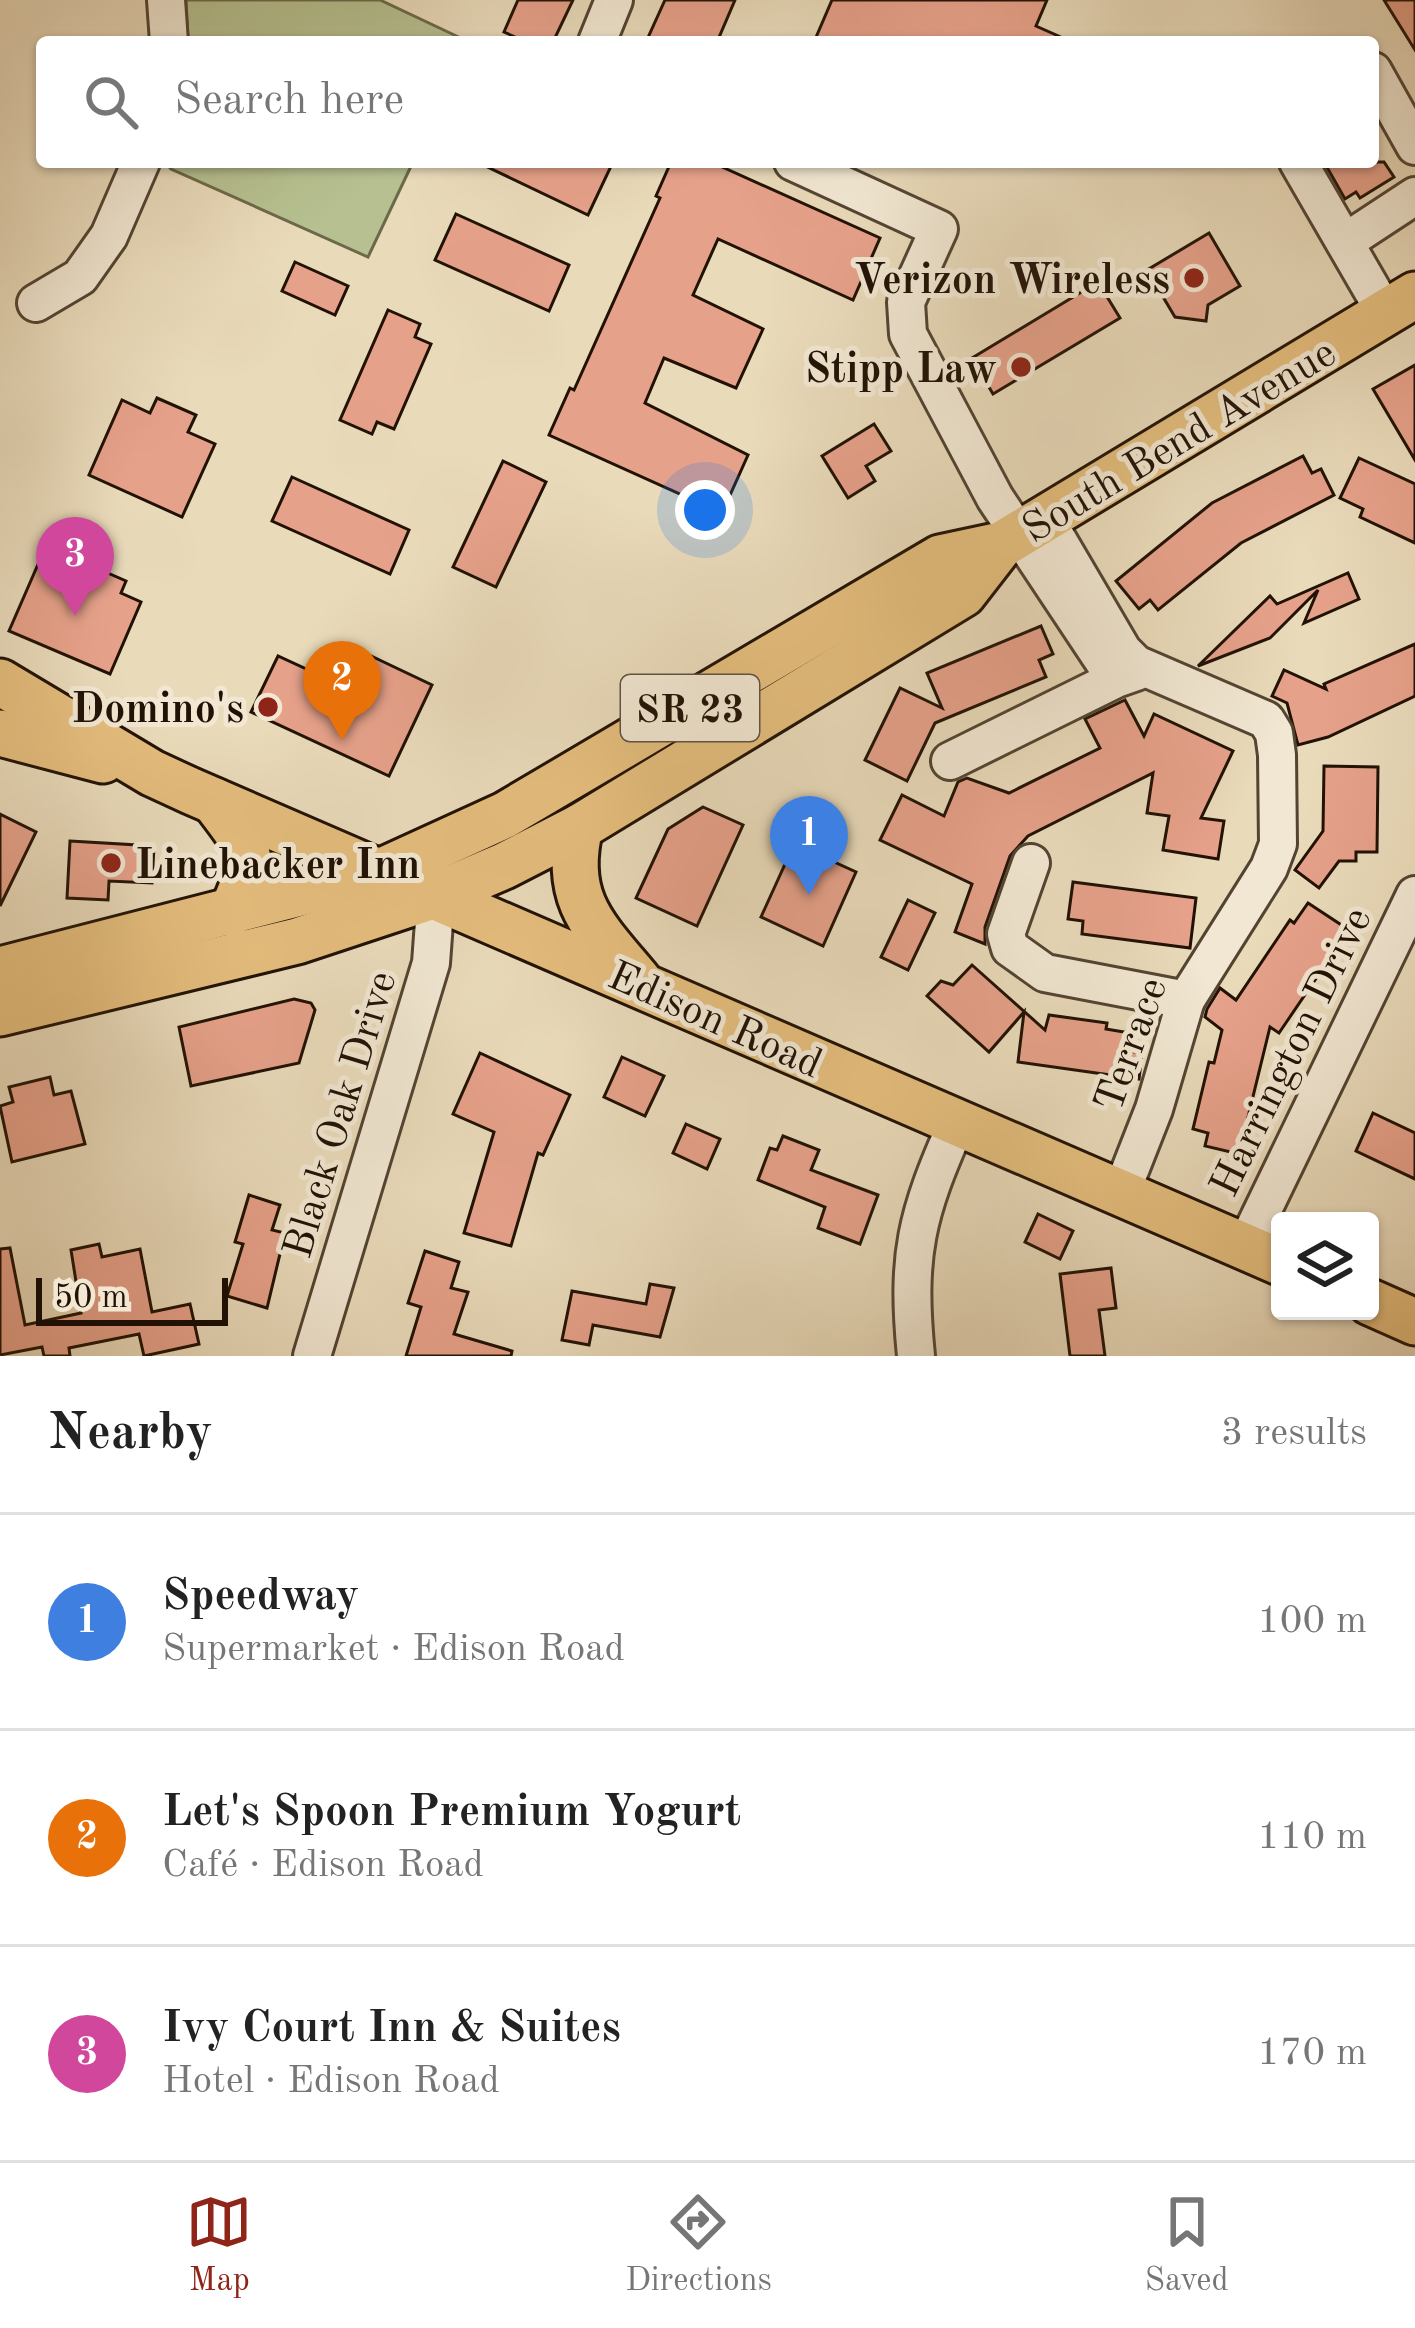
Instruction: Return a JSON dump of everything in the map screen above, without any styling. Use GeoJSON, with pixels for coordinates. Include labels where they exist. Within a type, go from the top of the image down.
{"type":"FeatureCollection","features":[{"type":"Feature","properties":{"kind":"main road","name":"South Bend Avenue"},"geometry":{"type":"LineString","coordinates":[[0,970],[378,873],[505,815],[940,558],[1021,532],[1401,304]]}},
{"type":"Feature","properties":{"kind":"main road","name":"South Bend Avenue"},"geometry":{"type":"LineString","coordinates":[[0,1013],[298,941],[436,895],[580,827],[963,594],[1021,532]]}},
{"type":"Feature","properties":{"kind":"main road","name":"Edison Road"},"geometry":{"type":"LineString","coordinates":[[0,682],[152,773],[1263,1254]]}},
{"type":"Feature","properties":{"kind":"main road","name":"Edison Road"},"geometry":{"type":"LineString","coordinates":[[0,733],[152,773]]}},
{"type":"Feature","properties":{"kind":"main road"},"geometry":{"type":"LineString","coordinates":[[214,801],[245,842],[250,865],[231,913]]}},
{"type":"Feature","properties":{"kind":"main road"},"geometry":{"type":"LineString","coordinates":[[580,827],[573,854],[575,888],[600,934],[645,988]]}},
{"type":"Feature","properties":{"kind":"main road"},"geometry":{"type":"LineString","coordinates":[[1379,1306],[1415,1322]]}},
{"type":"Feature","properties":{"kind":"street"},"geometry":{"type":"LineString","coordinates":[[166,0],[169,36]]}},
{"type":"Feature","properties":{"kind":"street"},"geometry":{"type":"LineString","coordinates":[[599,36],[614,0]]}},
{"type":"Feature","properties":{"kind":"street"},"geometry":{"type":"LineString","coordinates":[[1379,82],[1415,146]]}},
{"type":"Feature","properties":{"kind":"street"},"geometry":{"type":"LineString","coordinates":[[36,303],[80,277],[109,236],[138,168]]}},
{"type":"Feature","properties":{"kind":"street"},"geometry":{"type":"LineString","coordinates":[[806,168],[939,229],[906,302],[908,334],[967,449],[1021,532],[1148,677],[950,761]]}},
{"type":"Feature","properties":{"kind":"street"},"geometry":{"type":"LineString","coordinates":[[1302,168],[1345,242],[1401,304]]}},
{"type":"Feature","properties":{"kind":"street"},"geometry":{"type":"LineString","coordinates":[[1345,242],[1415,196]]}},
{"type":"Feature","properties":{"kind":"street","name":"Terrace"},"geometry":{"type":"LineString","coordinates":[[1121,1192],[1154,1109],[1186,1000],[1269,868],[1278,844],[1274,733],[1266,720],[1148,677]]}},
{"type":"Feature","properties":{"kind":"street"},"geometry":{"type":"LineString","coordinates":[[1031,863],[1006,934],[1010,948],[1045,973],[1186,1000]]}},
{"type":"Feature","properties":{"kind":"street","name":"Black Oak Drive"},"geometry":{"type":"LineString","coordinates":[[312,1356],[431,963],[436,895]]}},
{"type":"Feature","properties":{"kind":"street","name":"Harrington Drive"},"geometry":{"type":"LineString","coordinates":[[1263,1254],[1415,895]]}},
{"type":"Feature","properties":{"kind":"street"},"geometry":{"type":"LineString","coordinates":[[916,1356],[911,1282],[914,1237],[927,1192],[957,1123]]}},
{"type":"Feature","properties":{"kind":"green space"},"geometry":{"type":"Polygon","coordinates":[[[186,0],[380,0],[456,36],[188,36],[186,0]]]}},
{"type":"Feature","properties":{"kind":"green space"},"geometry":{"type":"Polygon","coordinates":[[[170,168],[410,168],[368,257],[170,168]]]}},
{"type":"Feature","properties":{"kind":"building"},"geometry":{"type":"Polygon","coordinates":[[[518,0],[573,0],[556,36],[504,32],[518,0]]]}},
{"type":"Feature","properties":{"kind":"building"},"geometry":{"type":"Polygon","coordinates":[[[665,0],[735,0],[720,36],[649,36],[665,0]]]}},
{"type":"Feature","properties":{"kind":"building"},"geometry":{"type":"Polygon","coordinates":[[[832,0],[1047,0],[1036,26],[1058,36],[817,36],[832,0]]]}},
{"type":"Feature","properties":{"kind":"building"},"geometry":{"type":"Polygon","coordinates":[[[1384,0],[1415,0],[1415,50],[1384,0]]]}},
{"type":"Feature","properties":{"kind":"building"},"geometry":{"type":"Polygon","coordinates":[[[1379,162],[1384,162],[1394,177],[1360,198],[1356,192],[1345,199],[1327,168],[1379,168],[1379,162]]]}},
{"type":"Feature","properties":{"kind":"building"},"geometry":{"type":"Polygon","coordinates":[[[490,168],[610,168],[588,215],[490,168]]]}},
{"type":"Feature","properties":{"kind":"building"},"geometry":{"type":"Polygon","coordinates":[[[668,168],[724,168],[880,238],[853,300],[718,239],[693,295],[763,329],[736,388],[664,358],[645,403],[748,455],[722,513],[549,435],[660,198],[656,196],[668,168]]]}},
{"type":"Feature","properties":{"kind":"building"},"geometry":{"type":"Polygon","coordinates":[[[456,214],[569,265],[549,311],[435,260],[456,214]]]}},
{"type":"Feature","properties":{"kind":"building","name":"Verizon Wireless"},"geometry":{"type":"Polygon","coordinates":[[[1209,233],[1240,286],[1208,305],[1206,321],[1175,317],[1147,270],[1209,233]]]}},
{"type":"Feature","properties":{"kind":"building"},"geometry":{"type":"Polygon","coordinates":[[[295,262],[348,286],[335,315],[282,291],[295,262]]]}},
{"type":"Feature","properties":{"kind":"building"},"geometry":{"type":"Polygon","coordinates":[[[1098,282],[1120,318],[993,394],[972,358],[1098,282]]]}},
{"type":"Feature","properties":{"kind":"building"},"geometry":{"type":"Polygon","coordinates":[[[388,310],[420,324],[415,337],[431,344],[394,429],[377,422],[372,434],[340,420],[388,310]]]}},
{"type":"Feature","properties":{"kind":"building"},"geometry":{"type":"Polygon","coordinates":[[[1415,365],[1415,460],[1373,389],[1415,365]]]}},
{"type":"Feature","properties":{"kind":"building"},"geometry":{"type":"Polygon","coordinates":[[[157,398],[196,415],[188,432],[215,444],[182,517],[89,475],[122,400],[150,413],[157,398]]]}},
{"type":"Feature","properties":{"kind":"building"},"geometry":{"type":"Polygon","coordinates":[[[874,424],[891,451],[866,466],[875,481],[848,498],[822,456],[874,424]]]}},
{"type":"Feature","properties":{"kind":"building"},"geometry":{"type":"Polygon","coordinates":[[[1303,456],[1312,473],[1321,469],[1334,495],[1241,543],[1158,610],[1150,600],[1139,609],[1116,581],[1212,503],[1303,456]]]}},
{"type":"Feature","properties":{"kind":"building"},"geometry":{"type":"Polygon","coordinates":[[[1359,458],[1415,484],[1415,543],[1360,517],[1363,509],[1340,498],[1359,458]]]}},
{"type":"Feature","properties":{"kind":"building"},"geometry":{"type":"Polygon","coordinates":[[[503,461],[546,482],[496,587],[453,567],[503,461]]]}},
{"type":"Feature","properties":{"kind":"building"},"geometry":{"type":"Polygon","coordinates":[[[292,477],[409,530],[390,574],[272,521],[292,477]]]}},
{"type":"Feature","properties":{"kind":"building"},"geometry":{"type":"Polygon","coordinates":[[[46,546],[126,581],[121,593],[141,602],[110,674],[9,631],[46,546]]]}},
{"type":"Feature","properties":{"kind":"building"},"geometry":{"type":"Polygon","coordinates":[[[1348,573],[1359,599],[1304,623],[1318,590],[1270,638],[1198,666],[1270,596],[1277,604],[1348,573]]]}},
{"type":"Feature","properties":{"kind":"building"},"geometry":{"type":"Polygon","coordinates":[[[1041,626],[1053,654],[1039,660],[1046,677],[935,723],[907,781],[865,760],[900,688],[942,708],[927,673],[1041,626]]]}},
{"type":"Feature","properties":{"kind":"building"},"geometry":{"type":"Polygon","coordinates":[[[1415,644],[1415,696],[1328,737],[1298,745],[1287,703],[1272,696],[1284,670],[1326,689],[1324,684],[1415,644]]]}},
{"type":"Feature","properties":{"kind":"building"},"geometry":{"type":"Polygon","coordinates":[[[369,655],[432,685],[389,776],[251,712],[278,656],[352,690],[369,655]]]}},
{"type":"Feature","properties":{"kind":"building"},"geometry":{"type":"Polygon","coordinates":[[[1125,700],[1144,736],[1154,714],[1233,751],[1201,818],[1224,821],[1218,859],[1163,850],[1169,816],[1147,813],[1153,773],[1028,836],[1010,856],[985,927],[985,944],[955,932],[972,884],[880,840],[902,795],[944,816],[958,782],[967,778],[1009,793],[1100,748],[1085,719],[1125,700]]]}},
{"type":"Feature","properties":{"kind":"building"},"geometry":{"type":"Polygon","coordinates":[[[1324,766],[1378,767],[1377,852],[1356,852],[1356,861],[1339,861],[1319,888],[1295,870],[1323,831],[1324,766]]]}},
{"type":"Feature","properties":{"kind":"building"},"geometry":{"type":"Polygon","coordinates":[[[703,807],[743,825],[697,926],[636,898],[668,829],[703,807]]]}},
{"type":"Feature","properties":{"kind":"building"},"geometry":{"type":"Polygon","coordinates":[[[0,814],[36,832],[0,906],[0,814]]]}},
{"type":"Feature","properties":{"kind":"building","name":"Linebacker Inn"},"geometry":{"type":"Polygon","coordinates":[[[70,841],[154,846],[152,883],[109,881],[108,900],[67,898],[70,841]]]}},
{"type":"Feature","properties":{"kind":"building"},"geometry":{"type":"Polygon","coordinates":[[[791,851],[807,858],[810,851],[856,872],[823,946],[761,917],[791,851]]]}},
{"type":"Feature","properties":{"kind":"building"},"geometry":{"type":"Polygon","coordinates":[[[1073,882],[1196,898],[1190,948],[1082,934],[1083,921],[1068,919],[1073,882]]]}},
{"type":"Feature","properties":{"kind":"building"},"geometry":{"type":"Polygon","coordinates":[[[908,900],[935,913],[908,970],[881,957],[908,900]]]}},
{"type":"Feature","properties":{"kind":"building"},"geometry":{"type":"Polygon","coordinates":[[[1308,903],[1349,930],[1279,1033],[1270,1027],[1239,1154],[1205,1146],[1208,1133],[1193,1129],[1222,1030],[1205,1017],[1207,1009],[1220,988],[1236,1000],[1290,920],[1294,923],[1308,903]]]}},
{"type":"Feature","properties":{"kind":"building"},"geometry":{"type":"Polygon","coordinates":[[[972,965],[1045,1030],[1049,1015],[1107,1023],[1106,1029],[1130,1033],[1128,1051],[1142,1053],[1139,1079],[1018,1062],[1024,1012],[989,1052],[927,996],[941,981],[953,985],[972,965]]]}},
{"type":"Feature","properties":{"kind":"building"},"geometry":{"type":"Polygon","coordinates":[[[294,999],[311,1003],[315,1010],[299,1063],[191,1086],[179,1027],[294,999]]]}},
{"type":"Feature","properties":{"kind":"building"},"geometry":{"type":"Polygon","coordinates":[[[480,1053],[570,1095],[543,1155],[538,1153],[511,1246],[464,1233],[494,1132],[453,1114],[480,1053]]]}},
{"type":"Feature","properties":{"kind":"building"},"geometry":{"type":"Polygon","coordinates":[[[622,1057],[664,1076],[645,1116],[604,1097],[622,1057]]]}},
{"type":"Feature","properties":{"kind":"building"},"geometry":{"type":"Polygon","coordinates":[[[50,1077],[54,1095],[71,1091],[85,1144],[12,1162],[0,1106],[13,1102],[9,1087],[50,1077]]]}},
{"type":"Feature","properties":{"kind":"building"},"geometry":{"type":"Polygon","coordinates":[[[1373,1113],[1415,1133],[1415,1179],[1356,1151],[1373,1113]]]}},
{"type":"Feature","properties":{"kind":"building"},"geometry":{"type":"Polygon","coordinates":[[[686,1124],[720,1139],[707,1169],[673,1153],[686,1124]]]}},
{"type":"Feature","properties":{"kind":"building"},"geometry":{"type":"Polygon","coordinates":[[[783,1136],[819,1150],[811,1170],[878,1195],[860,1244],[818,1228],[825,1207],[758,1180],[770,1148],[777,1150],[783,1136]]]}},
{"type":"Feature","properties":{"kind":"building"},"geometry":{"type":"Polygon","coordinates":[[[249,1195],[280,1205],[272,1230],[285,1233],[267,1308],[227,1296],[243,1244],[235,1242],[249,1195]]]}},
{"type":"Feature","properties":{"kind":"building"},"geometry":{"type":"Polygon","coordinates":[[[1038,1214],[1073,1231],[1060,1259],[1025,1242],[1038,1214]]]}},
{"type":"Feature","properties":{"kind":"building"},"geometry":{"type":"Polygon","coordinates":[[[99,1244],[102,1257],[140,1249],[152,1312],[190,1304],[199,1344],[144,1356],[139,1334],[69,1348],[70,1356],[44,1356],[42,1347],[0,1355],[0,1249],[10,1248],[25,1325],[81,1313],[71,1250],[99,1244]]]}},
{"type":"Feature","properties":{"kind":"building"},"geometry":{"type":"Polygon","coordinates":[[[425,1251],[459,1262],[451,1288],[468,1292],[454,1334],[512,1351],[511,1356],[406,1356],[421,1307],[408,1303],[425,1251]]]}},
{"type":"Feature","properties":{"kind":"building"},"geometry":{"type":"Polygon","coordinates":[[[1111,1268],[1116,1308],[1099,1310],[1105,1356],[1070,1356],[1060,1274],[1111,1268]]]}},
{"type":"Feature","properties":{"kind":"building"},"geometry":{"type":"Polygon","coordinates":[[[650,1284],[674,1288],[660,1337],[593,1325],[589,1345],[562,1340],[572,1291],[646,1304],[650,1284]]]}},
{"type":"Feature","properties":{"kind":"place","name":"Verizon Wireless"},"geometry":{"type":"Point","coordinates":[1194,278]}},
{"type":"Feature","properties":{"kind":"place","name":"Stipp Law"},"geometry":{"type":"Point","coordinates":[1021,367]}},
{"type":"Feature","properties":{"kind":"place","name":"Ivy Court Inn & Suites"},"geometry":{"type":"Point","coordinates":[75,616]}},
{"type":"Feature","properties":{"kind":"place","name":"Domino's"},"geometry":{"type":"Point","coordinates":[268,707]}},
{"type":"Feature","properties":{"kind":"place","name":"Let's Spoon Premium Yogurt"},"geometry":{"type":"Point","coordinates":[342,740]}},
{"type":"Feature","properties":{"kind":"place","name":"Linebacker Inn"},"geometry":{"type":"Point","coordinates":[111,863]}},
{"type":"Feature","properties":{"kind":"place","name":"Speedway"},"geometry":{"type":"Point","coordinates":[809,895]}}]}
